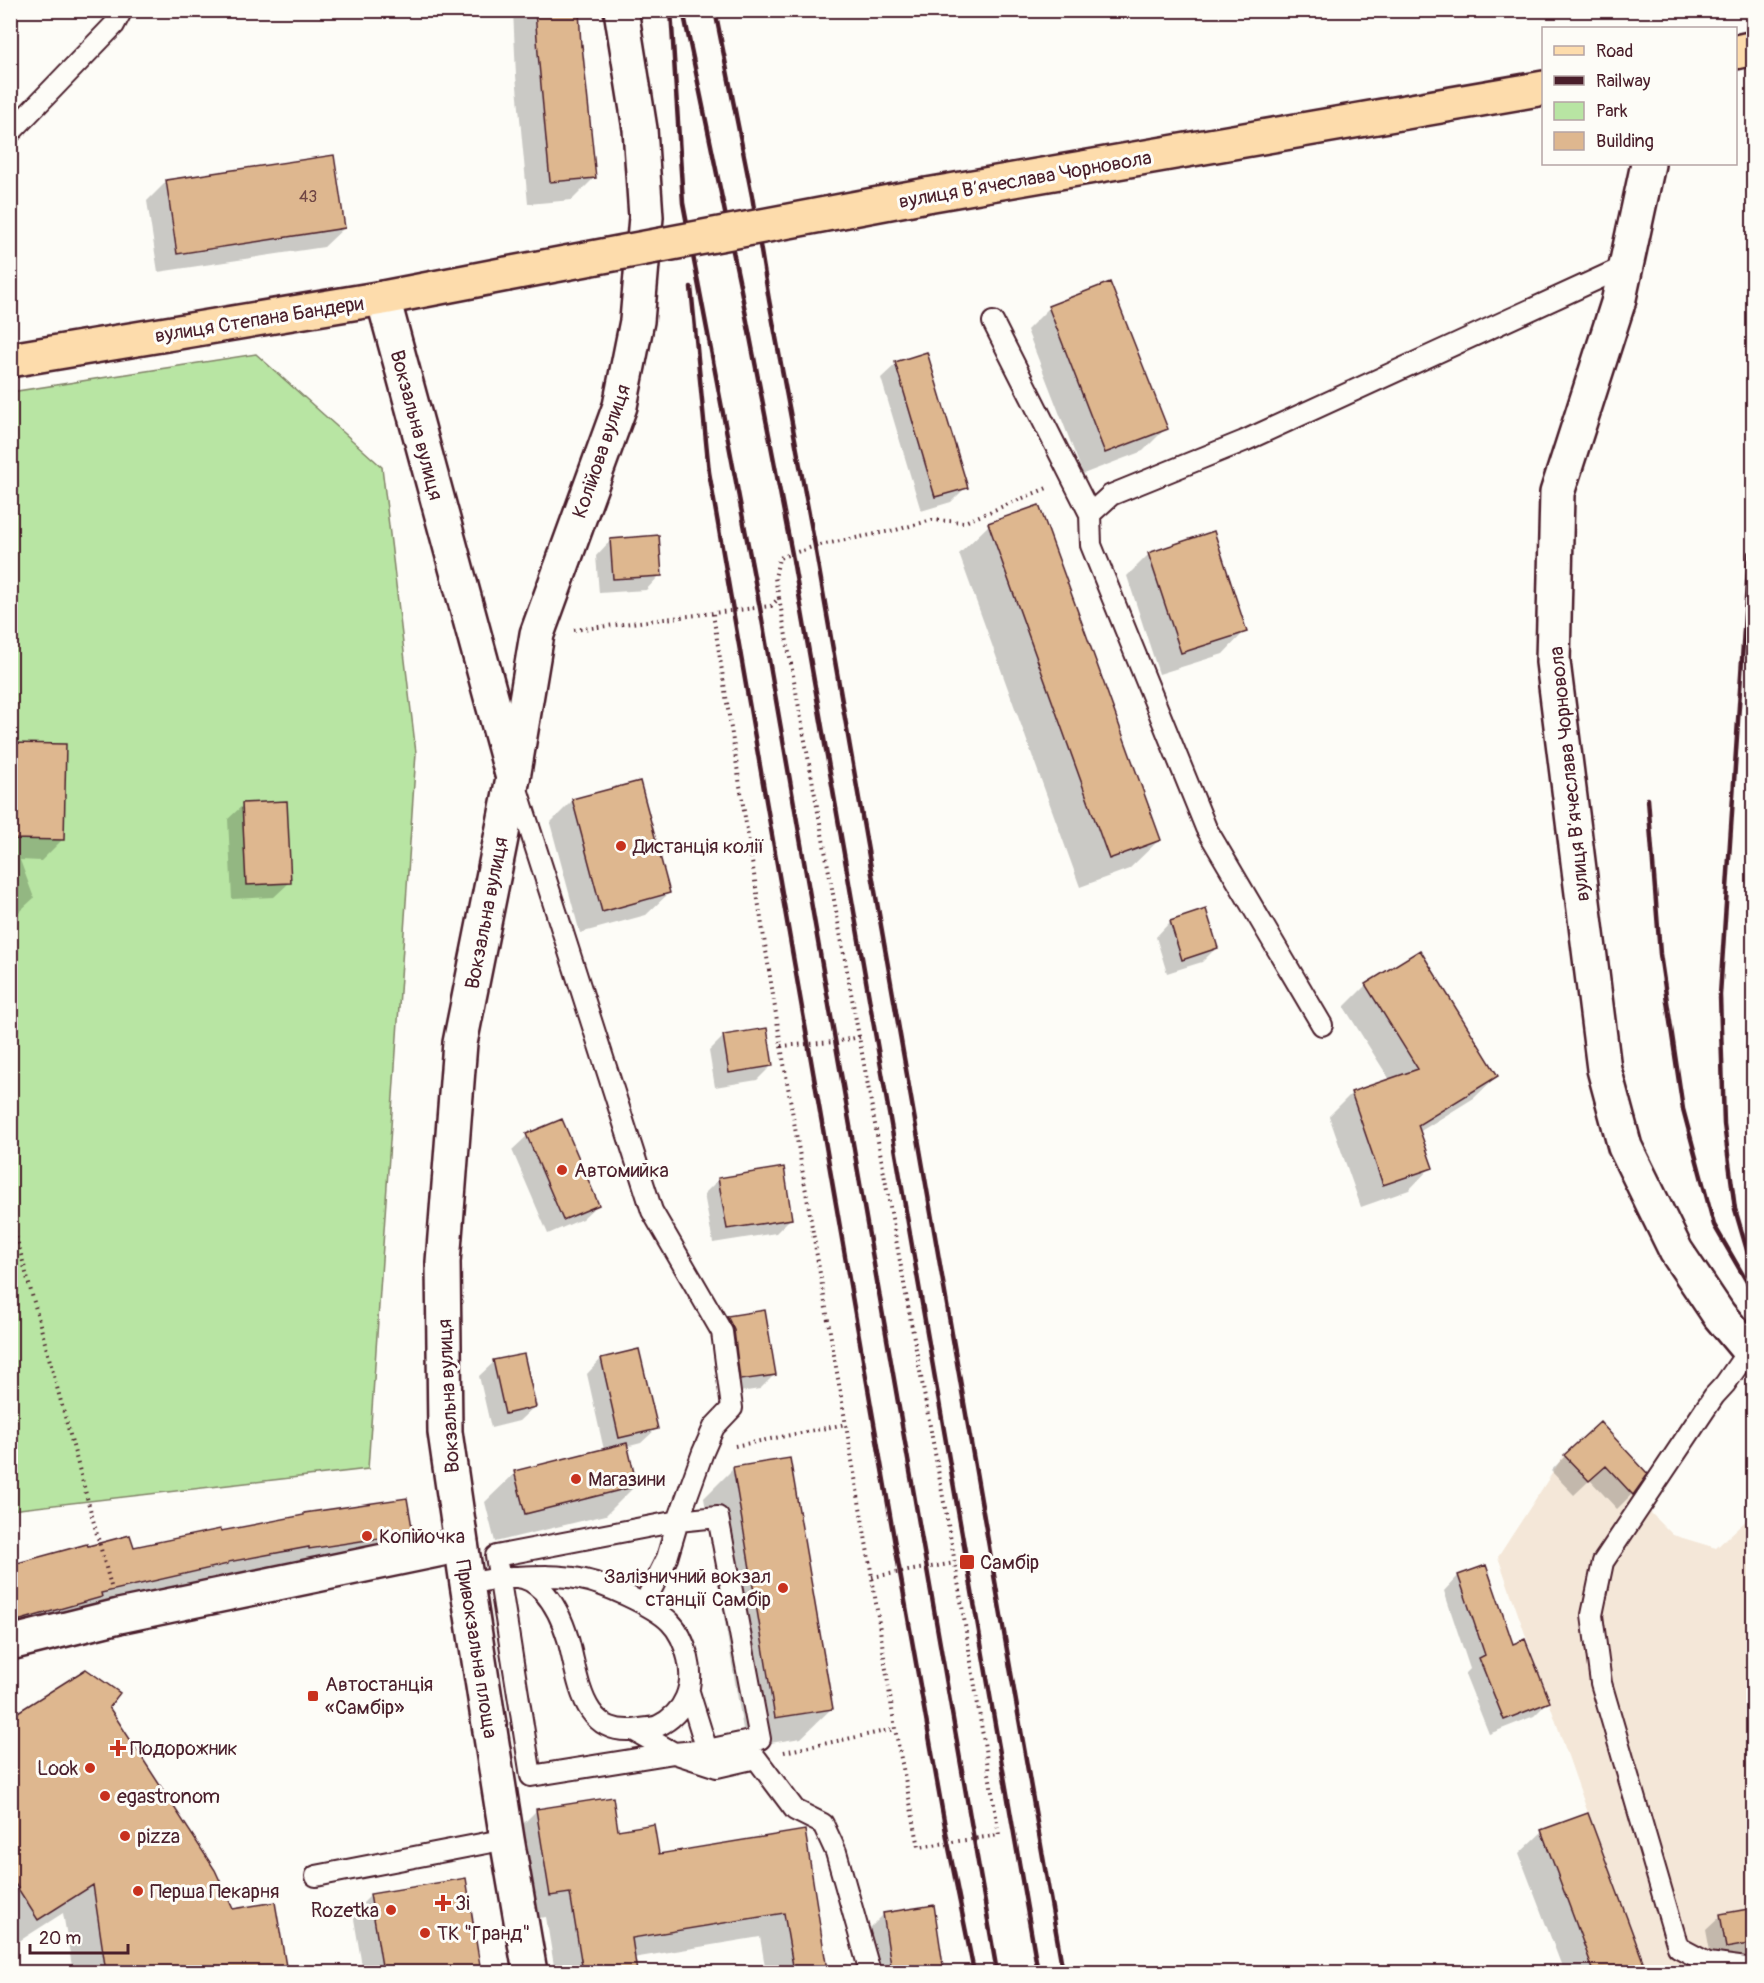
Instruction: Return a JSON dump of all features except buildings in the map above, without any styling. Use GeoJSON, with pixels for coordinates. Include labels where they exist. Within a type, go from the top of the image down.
{"type":"FeatureCollection","features":[{"type":"Feature","properties":{"kind":"main road"},"geometry":{"type":"LineString","coordinates":[[1737,52],[1754,48]]}},
{"type":"Feature","properties":{"kind":"main road","name":"вулиця Вʼячеслава Чорновола"},"geometry":{"type":"LineString","coordinates":[[507,274],[927,195],[1542,88]]}},
{"type":"Feature","properties":{"kind":"main road","name":"вулиця Степана Бандери"},"geometry":{"type":"LineString","coordinates":[[10,360],[383,298],[507,274]]}},
{"type":"Feature","properties":{"kind":"street","name":"Колійова вулиця"},"geometry":{"type":"LineString","coordinates":[[513,778],[537,634],[620,406],[637,321],[646,217],[640,129],[621,10]]}},
{"type":"Feature","properties":{"kind":"street","name":"вулиця Вʼячеслава Чорновола"},"geometry":{"type":"LineString","coordinates":[[1648,165],[1618,303],[1557,493],[1553,662],[1604,1069],[1626,1148],[1676,1251],[1719,1315],[1751,1354]]}},
{"type":"Feature","properties":{"kind":"street","name":"Вокзальна вулиця"},"geometry":{"type":"LineString","coordinates":[[383,298],[513,778],[460,1043],[444,1250],[446,1432],[460,1545]]}},
{"type":"Feature","properties":{"kind":"street","name":"Привокзальна площа"},"geometry":{"type":"LineString","coordinates":[[10,1643],[119,1616],[460,1545],[530,1972]]}},
{"type":"Feature","properties":{"kind":"lane"},"geometry":{"type":"LineString","coordinates":[[10,133],[114,25],[122,10]]}},
{"type":"Feature","properties":{"kind":"lane"},"geometry":{"type":"LineString","coordinates":[[1090,514],[1111,495],[1244,441],[1626,266]]}},
{"type":"Feature","properties":{"kind":"lane"},"geometry":{"type":"LineString","coordinates":[[993,322],[1090,514],[1091,545],[1206,828],[1322,1025]]}},
{"type":"Feature","properties":{"kind":"lane"},"geometry":{"type":"LineString","coordinates":[[513,778],[652,1211],[722,1332],[732,1408],[714,1427],[678,1521],[667,1558],[644,1604]]}},
{"type":"Feature","properties":{"kind":"lane"},"geometry":{"type":"LineString","coordinates":[[1751,1354],[1714,1396],[1604,1562],[1592,1615],[1601,1683],[1678,1947],[1708,1963],[1754,1969]]}},
{"type":"Feature","properties":{"kind":"lane"},"geometry":{"type":"LineString","coordinates":[[712,1759],[760,1739],[718,1517],[678,1521],[496,1557],[508,1578],[531,1776],[674,1753],[712,1759],[756,1758],[795,1810],[823,1824],[836,1852],[870,1972]]}},
{"type":"Feature","properties":{"kind":"lane"},"geometry":{"type":"LineString","coordinates":[[467,1584],[508,1578],[553,1576],[582,1579],[644,1604],[670,1622],[684,1644],[691,1670],[689,1692],[712,1759]]}},
{"type":"Feature","properties":{"kind":"lane"},"geometry":{"type":"LineString","coordinates":[[508,1578],[535,1583],[553,1601],[568,1637],[579,1687],[588,1709],[609,1726],[633,1730],[657,1726],[675,1713],[689,1692]]}},
{"type":"Feature","properties":{"kind":"lane"},"geometry":{"type":"LineString","coordinates":[[633,1730],[674,1753]]}},
{"type":"Feature","properties":{"kind":"lane"},"geometry":{"type":"LineString","coordinates":[[316,1876],[507,1839]]}},
{"type":"Feature","properties":{"kind":"path"},"geometry":{"type":"LineString","coordinates":[[713,614],[895,1729],[919,1847],[999,1835],[955,1563],[775,578],[779,558],[815,546],[896,531],[932,520],[965,522],[1072,478]]}},
{"type":"Feature","properties":{"kind":"path"},"geometry":{"type":"LineString","coordinates":[[537,634],[771,606],[779,598]]}},
{"type":"Feature","properties":{"kind":"path"},"geometry":{"type":"LineString","coordinates":[[782,1046],[834,1042],[860,1037]]}},
{"type":"Feature","properties":{"kind":"path"},"geometry":{"type":"LineString","coordinates":[[10,1214],[119,1616]]}},
{"type":"Feature","properties":{"kind":"path"},"geometry":{"type":"LineString","coordinates":[[703,1452],[846,1424]]}},
{"type":"Feature","properties":{"kind":"path"},"geometry":{"type":"LineString","coordinates":[[872,1577],[955,1563]]}},
{"type":"Feature","properties":{"kind":"shaded area"},"geometry":{"type":"Polygon","coordinates":[[[1600,1422],[1653,1480],[1635,1497],[1673,1535],[1716,1548],[1749,1518],[1753,1523],[1753,1972],[1647,1972],[1588,1813],[1498,1557],[1564,1455],[1600,1422]]]}},
{"type":"Feature","properties":{"kind":"green space"},"geometry":{"type":"Polygon","coordinates":[[[256,354],[382,467],[416,753],[368,1469],[11,1510],[11,392],[256,354]]]}},
{"type":"Feature","properties":{"kind":"railway"},"geometry":{"type":"LineString","coordinates":[[671,10],[683,203],[760,608],[997,1972]]}},
{"type":"Feature","properties":{"kind":"railway"},"geometry":{"type":"LineString","coordinates":[[683,10],[740,285],[792,554],[1038,1972]]}},
{"type":"Feature","properties":{"kind":"railway"},"geometry":{"type":"LineString","coordinates":[[715,10],[752,196],[815,546],[1063,1972]]}},
{"type":"Feature","properties":{"kind":"railway"},"geometry":{"type":"LineString","coordinates":[[691,287],[709,472],[900,1573],[948,1843],[974,1972]]}},
{"type":"Feature","properties":{"kind":"railway"},"geometry":{"type":"LineString","coordinates":[[1749,553],[1720,995],[1724,1124],[1735,1209],[1754,1274]]}},
{"type":"Feature","properties":{"kind":"railway"},"geometry":{"type":"LineString","coordinates":[[1648,799],[1660,954],[1683,1109],[1714,1225],[1754,1294]]}},
{"type":"Feature","properties":{"kind":"place","name":"Дистанція колії"},"geometry":{"type":"Point","coordinates":[621,846]}},
{"type":"Feature","properties":{"kind":"place","name":"Автомийка"},"geometry":{"type":"Point","coordinates":[562,1170]}},
{"type":"Feature","properties":{"kind":"place","name":"Магазини"},"geometry":{"type":"Point","coordinates":[576,1479]}},
{"type":"Feature","properties":{"kind":"place","name":"Копійочка"},"geometry":{"type":"Point","coordinates":[367,1536]}},
{"type":"Feature","properties":{"kind":"place","name":"Самбір"},"geometry":{"type":"Point","coordinates":[967,1562]}},
{"type":"Feature","properties":{"kind":"place","name":"Залізничний вокзал станції Самбір"},"geometry":{"type":"Point","coordinates":[783,1588]}},
{"type":"Feature","properties":{"kind":"place","name":"Автостанція «Самбір»"},"geometry":{"type":"Point","coordinates":[313,1696]}},
{"type":"Feature","properties":{"kind":"place","name":"Подорожник"},"geometry":{"type":"Point","coordinates":[118,1748]}},
{"type":"Feature","properties":{"kind":"place","name":"Look"},"geometry":{"type":"Point","coordinates":[90,1768]}},
{"type":"Feature","properties":{"kind":"place","name":"egastronom"},"geometry":{"type":"Point","coordinates":[105,1796]}},
{"type":"Feature","properties":{"kind":"place","name":"pizza"},"geometry":{"type":"Point","coordinates":[125,1836]}},
{"type":"Feature","properties":{"kind":"place","name":"Перша Пекарня"},"geometry":{"type":"Point","coordinates":[138,1891]}},
{"type":"Feature","properties":{"kind":"place","name":"3і"},"geometry":{"type":"Point","coordinates":[443,1903]}},
{"type":"Feature","properties":{"kind":"place","name":"Rozetka"},"geometry":{"type":"Point","coordinates":[391,1910]}},
{"type":"Feature","properties":{"kind":"place","name":"ТК \"Гранд\""},"geometry":{"type":"Point","coordinates":[425,1933]}}]}
